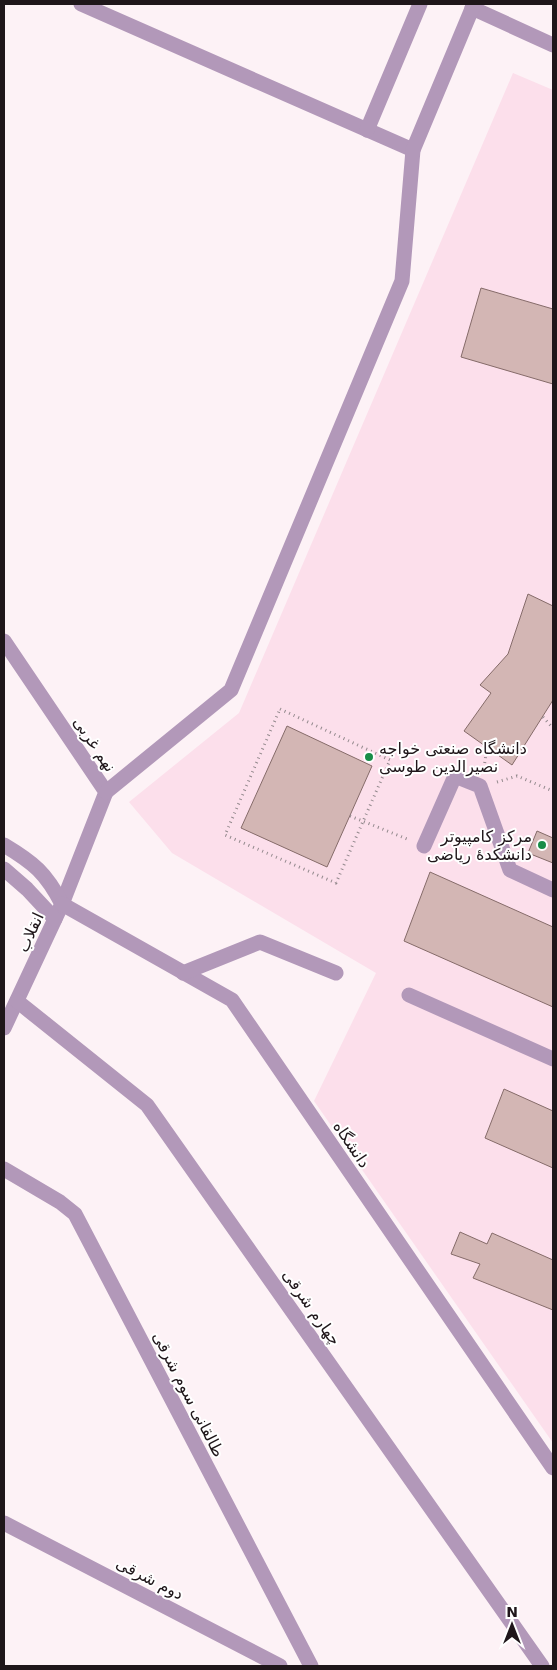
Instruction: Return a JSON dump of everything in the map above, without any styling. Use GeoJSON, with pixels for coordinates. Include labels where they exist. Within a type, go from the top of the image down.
{"type":"FeatureCollection","features":[{"type":"Feature","properties":{"kind":"street"},"geometry":{"type":"LineString","coordinates":[[81,4],[413,150]]}},
{"type":"Feature","properties":{"kind":"street"},"geometry":{"type":"LineString","coordinates":[[367,130],[420,4]]}},
{"type":"Feature","properties":{"kind":"street"},"geometry":{"type":"LineString","coordinates":[[106,792],[232,690],[402,281],[413,150],[473,6],[553,45]]}},
{"type":"Feature","properties":{"kind":"street","name":"نهم غربی"},"geometry":{"type":"LineString","coordinates":[[4,641],[106,792],[62,904]]}},
{"type":"Feature","properties":{"kind":"street"},"geometry":{"type":"LineString","coordinates":[[424,846],[455,776],[480,786],[510,870],[553,890]]}},
{"type":"Feature","properties":{"kind":"street"},"geometry":{"type":"LineString","coordinates":[[4,845],[33,862],[52,886],[62,904]]}},
{"type":"Feature","properties":{"kind":"street"},"geometry":{"type":"LineString","coordinates":[[4,869],[27,889],[55,919]]}},
{"type":"Feature","properties":{"kind":"street","name":"انقلاب"},"geometry":{"type":"LineString","coordinates":[[4,1028],[62,904]]}},
{"type":"Feature","properties":{"kind":"street","name":"دانشگاه"},"geometry":{"type":"LineString","coordinates":[[62,904],[232,1000],[553,1468]]}},
{"type":"Feature","properties":{"kind":"street"},"geometry":{"type":"LineString","coordinates":[[183,973],[260,942],[336,972]]}},
{"type":"Feature","properties":{"kind":"street"},"geometry":{"type":"LineString","coordinates":[[409,995],[553,1059]]}},
{"type":"Feature","properties":{"kind":"street","name":"چهارم شرقی"},"geometry":{"type":"LineString","coordinates":[[17,1001],[147,1105],[542,1666]]}},
{"type":"Feature","properties":{"kind":"street","name":"طالقانی سوم شرقی"},"geometry":{"type":"LineString","coordinates":[[4,1169],[60,1202],[75,1214],[311,1666]]}},
{"type":"Feature","properties":{"kind":"street","name":"دوم شرقی"},"geometry":{"type":"LineString","coordinates":[[4,1523],[263,1662],[280,1666]]}},
{"type":"Feature","properties":{"kind":"path"},"geometry":{"type":"LineString","coordinates":[[280,709],[390,760],[363,822],[336,883],[225,835],[280,709]]}},
{"type":"Feature","properties":{"kind":"path"},"geometry":{"type":"LineString","coordinates":[[543,717],[553,728]]}},
{"type":"Feature","properties":{"kind":"path"},"geometry":{"type":"LineString","coordinates":[[480,786],[517,776],[553,791]]}},
{"type":"Feature","properties":{"kind":"path"},"geometry":{"type":"LineString","coordinates":[[350,816],[424,846]]}},
{"type":"Feature","properties":{"kind":"shaded area","name":"دانشگاه صنعتی خواجه نصیرالدین طوسی"},"geometry":{"type":"Polygon","coordinates":[[[513,73],[553,90],[553,1443],[314,1101],[376,973],[172,853],[129,802],[239,713],[513,73]]]}},
{"type":"Feature","properties":{"kind":"building"},"geometry":{"type":"Polygon","coordinates":[[[481,288],[553,309],[553,384],[461,357],[481,288]]]}},
{"type":"Feature","properties":{"kind":"building"},"geometry":{"type":"Polygon","coordinates":[[[528,594],[553,606],[553,700],[512,765],[464,731],[491,693],[480,685],[508,654],[528,594]]]}},
{"type":"Feature","properties":{"kind":"building"},"geometry":{"type":"Polygon","coordinates":[[[287,726],[372,766],[327,867],[241,828],[287,726]]]}},
{"type":"Feature","properties":{"kind":"building","name":"مرکز کامپیوتر دانشکدهٔ ریاضی"},"geometry":{"type":"Polygon","coordinates":[[[537,831],[553,838],[553,863],[528,853],[537,831]]]}},
{"type":"Feature","properties":{"kind":"building"},"geometry":{"type":"Polygon","coordinates":[[[430,872],[553,927],[553,1007],[404,941],[430,872]]]}},
{"type":"Feature","properties":{"kind":"building"},"geometry":{"type":"Polygon","coordinates":[[[504,1089],[553,1111],[553,1168],[485,1138],[504,1089]]]}},
{"type":"Feature","properties":{"kind":"building"},"geometry":{"type":"Polygon","coordinates":[[[460,1232],[487,1244],[492,1233],[553,1260],[553,1310],[473,1278],[480,1264],[451,1254],[460,1232]]]}},
{"type":"Feature","properties":{"kind":"place","name":"دانشگاه صنعتی خواجه نصیرالدین طوسی"},"geometry":{"type":"Point","coordinates":[369,757]}},
{"type":"Feature","properties":{"kind":"place","name":"مرکز کامپیوتر دانشکدهٔ ریاضی"},"geometry":{"type":"Point","coordinates":[542,845]}}]}
